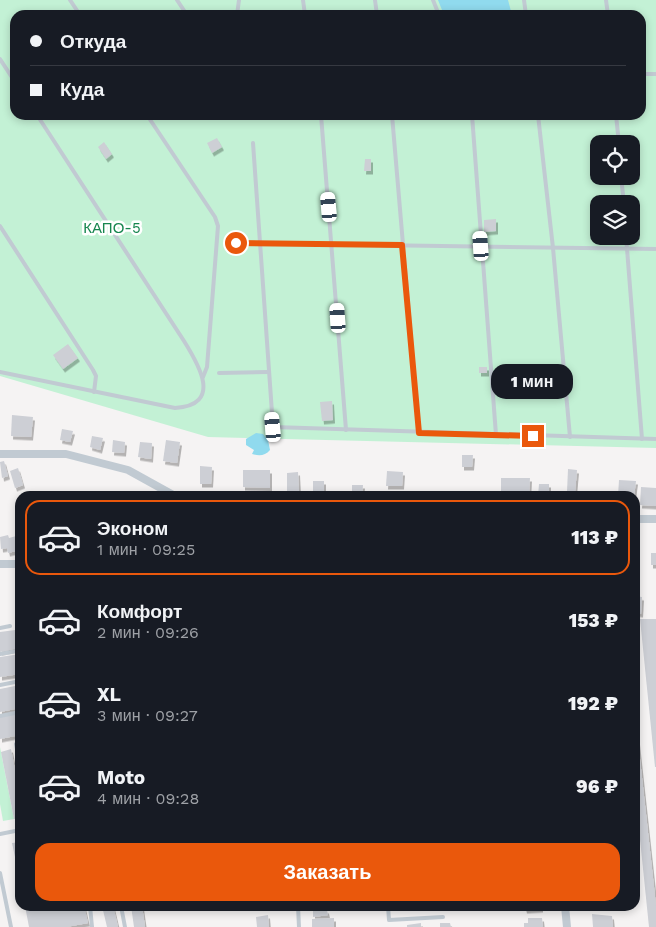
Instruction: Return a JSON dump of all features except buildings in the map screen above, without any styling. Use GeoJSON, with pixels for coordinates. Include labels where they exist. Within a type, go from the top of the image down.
{"type":"FeatureCollection","features":[{"type":"Feature","properties":{"kind":"street"},"geometry":{"type":"LineString","coordinates":[[0,454],[66,454],[128,470],[166,491]]}},
{"type":"Feature","properties":{"kind":"street"},"geometry":{"type":"LineString","coordinates":[[640,519],[656,519]]}},
{"type":"Feature","properties":{"kind":"street"},"geometry":{"type":"LineString","coordinates":[[0,564],[15,564]]}},
{"type":"Feature","properties":{"kind":"street"},"geometry":{"type":"LineString","coordinates":[[566,911],[568,927]]}},
{"type":"Feature","properties":{"kind":"lane"},"geometry":{"type":"LineString","coordinates":[[0,59],[10,74]]}},
{"type":"Feature","properties":{"kind":"lane"},"geometry":{"type":"LineString","coordinates":[[40,120],[174,326],[201,369],[203,377]]}},
{"type":"Feature","properties":{"kind":"lane"},"geometry":{"type":"LineString","coordinates":[[0,372],[174,408],[187,407],[196,402],[201,394],[203,377],[207,367],[218,226],[215,217],[150,120]]}},
{"type":"Feature","properties":{"kind":"lane"},"geometry":{"type":"LineString","coordinates":[[321,120],[333,244],[346,430]]}},
{"type":"Feature","properties":{"kind":"lane"},"geometry":{"type":"LineString","coordinates":[[392,120],[419,433]]}},
{"type":"Feature","properties":{"kind":"lane"},"geometry":{"type":"LineString","coordinates":[[472,120],[496,435]]}},
{"type":"Feature","properties":{"kind":"lane"},"geometry":{"type":"LineString","coordinates":[[539,120],[553,248],[570,437]]}},
{"type":"Feature","properties":{"kind":"lane"},"geometry":{"type":"LineString","coordinates":[[616,120],[617,135]]}},
{"type":"Feature","properties":{"kind":"lane"},"geometry":{"type":"LineString","coordinates":[[253,142],[273,427],[656,439]]}},
{"type":"Feature","properties":{"kind":"lane"},"geometry":{"type":"LineString","coordinates":[[0,226],[93,370],[96,376],[94,392]]}},
{"type":"Feature","properties":{"kind":"lane"},"geometry":{"type":"LineString","coordinates":[[236,243],[656,250]]}},
{"type":"Feature","properties":{"kind":"lane"},"geometry":{"type":"LineString","coordinates":[[627,245],[642,439]]}},
{"type":"Feature","properties":{"kind":"lane"},"geometry":{"type":"LineString","coordinates":[[219,373],[268,372]]}},
{"type":"Feature","properties":{"kind":"lane"},"geometry":{"type":"LineString","coordinates":[[0,628],[10,626]]}},
{"type":"Feature","properties":{"kind":"lane"},"geometry":{"type":"LineString","coordinates":[[0,654],[15,651]]}},
{"type":"Feature","properties":{"kind":"lane"},"geometry":{"type":"LineString","coordinates":[[0,685],[15,682]]}},
{"type":"Feature","properties":{"kind":"lane"},"geometry":{"type":"LineString","coordinates":[[0,716],[15,713]]}},
{"type":"Feature","properties":{"kind":"lane"},"geometry":{"type":"LineString","coordinates":[[0,834],[15,831]]}},
{"type":"Feature","properties":{"kind":"lane"},"geometry":{"type":"LineString","coordinates":[[0,873],[11,927]]}},
{"type":"Feature","properties":{"kind":"lane"},"geometry":{"type":"LineString","coordinates":[[90,911],[92,927]]}},
{"type":"Feature","properties":{"kind":"lane"},"geometry":{"type":"LineString","coordinates":[[122,911],[125,927]]}},
{"type":"Feature","properties":{"kind":"lane"},"geometry":{"type":"LineString","coordinates":[[298,911],[299,927]]}},
{"type":"Feature","properties":{"kind":"lane"},"geometry":{"type":"LineString","coordinates":[[388,911],[389,920],[442,917]]}},
{"type":"Feature","properties":{"kind":"lane"},"geometry":{"type":"LineString","coordinates":[[400,920],[400,927]]}},
{"type":"Feature","properties":{"kind":"green space","name":"КАПО-5"},"geometry":{"type":"Polygon","coordinates":[[[0,0],[656,0],[656,448],[208,437],[0,376],[0,0]]]}},
{"type":"Feature","properties":{"kind":"green space"},"geometry":{"type":"Polygon","coordinates":[[[0,747],[14,819],[3,821],[0,804],[0,747]]]}},
{"type":"Feature","properties":{"kind":"water"},"geometry":{"type":"Polygon","coordinates":[[[438,0],[508,0],[511,10],[442,10],[438,0]]]}},
{"type":"Feature","properties":{"kind":"water"},"geometry":{"type":"Polygon","coordinates":[[[256,433],[263,434],[268,440],[270,450],[264,454],[252,454],[254,450],[246,445],[246,439],[256,433]]]}},
{"type":"Feature","properties":{"kind":"route"},"geometry":{"type":"LineString","coordinates":[[236,243],[402,245],[419,433],[533,436]]}}]}
